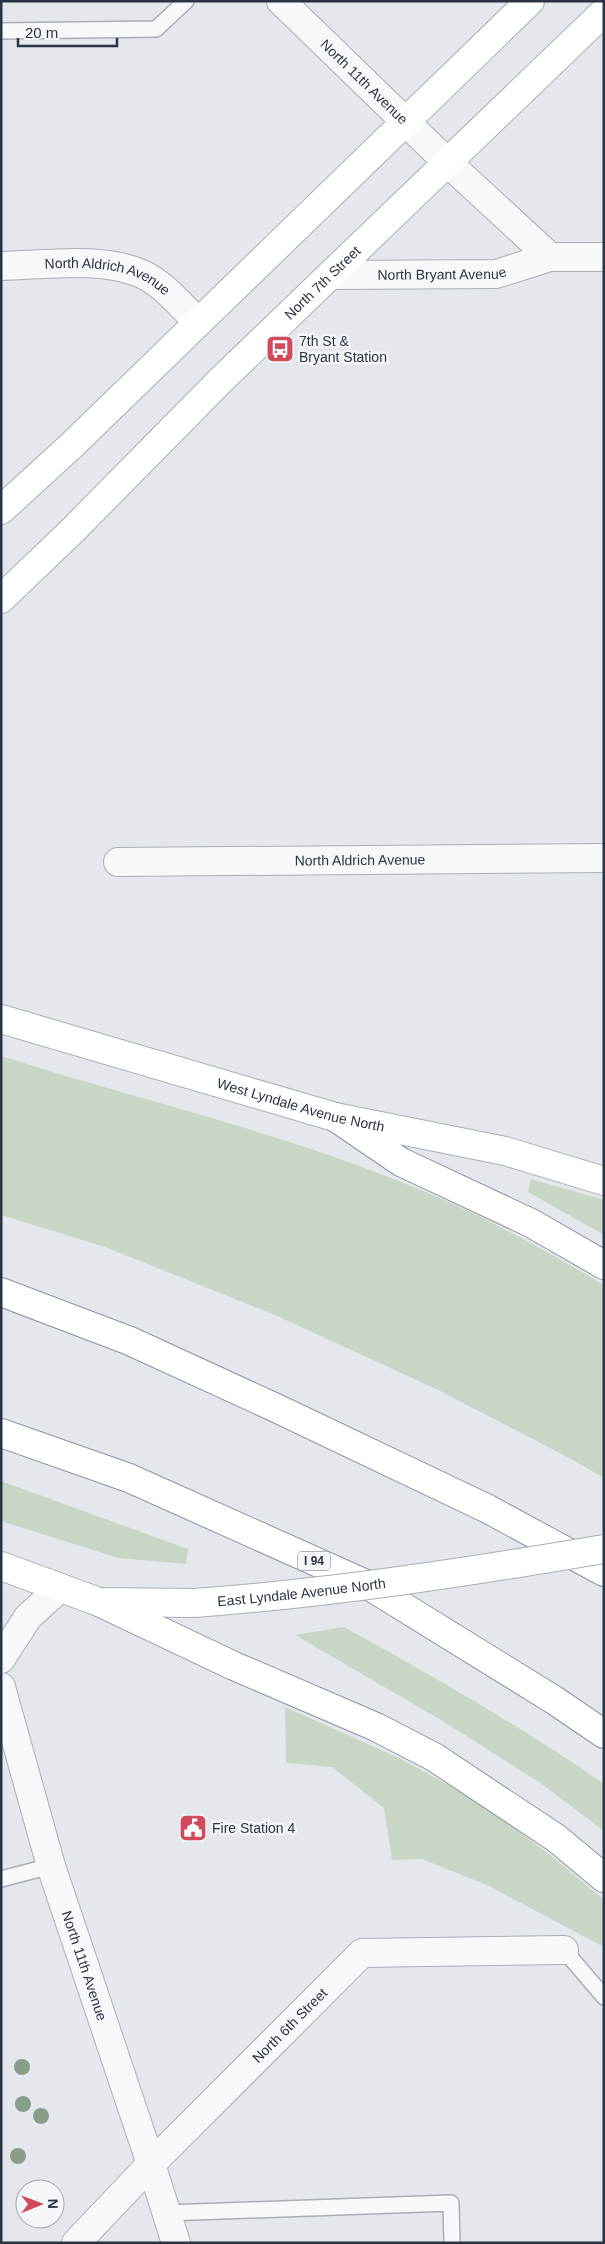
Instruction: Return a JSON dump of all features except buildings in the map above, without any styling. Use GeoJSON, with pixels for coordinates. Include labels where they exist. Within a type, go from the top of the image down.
{"type":"FeatureCollection","features":[{"type":"Feature","properties":{"kind":"main road"},"geometry":{"type":"LineString","coordinates":[[1,510],[72,445],[530,1]]}},
{"type":"Feature","properties":{"kind":"main road","name":"North 7th Street"},"geometry":{"type":"LineString","coordinates":[[1,599],[66,538],[221,380],[604,12]]}},
{"type":"Feature","properties":{"kind":"main road","name":"West Lyndale Avenue North"},"geometry":{"type":"LineString","coordinates":[[1,1019],[335,1116],[505,1151],[604,1181]]}},
{"type":"Feature","properties":{"kind":"main road"},"geometry":{"type":"LineString","coordinates":[[335,1116],[401,1162],[531,1223],[604,1265]]}},
{"type":"Feature","properties":{"kind":"main road"},"geometry":{"type":"LineString","coordinates":[[1,1292],[130,1342],[276,1408],[488,1509],[604,1572]]}},
{"type":"Feature","properties":{"kind":"main road","name":"I 94"},"geometry":{"type":"LineString","coordinates":[[1,1433],[129,1478],[368,1585],[554,1700],[604,1734]]}},
{"type":"Feature","properties":{"kind":"main road","name":"East Lyndale Avenue North"},"geometry":{"type":"LineString","coordinates":[[1,1566],[99,1602],[194,1603],[269,1598],[388,1583],[604,1549]]}},
{"type":"Feature","properties":{"kind":"main road"},"geometry":{"type":"LineString","coordinates":[[99,1602],[234,1666],[376,1727],[434,1757],[556,1838],[604,1878]]}},
{"type":"Feature","properties":{"kind":"street","name":"North 11th Avenue"},"geometry":{"type":"LineString","coordinates":[[282,1],[447,162]]}},
{"type":"Feature","properties":{"kind":"street"},"geometry":{"type":"LineString","coordinates":[[447,162],[550,257]]}},
{"type":"Feature","properties":{"kind":"street","name":"North Bryant Avenue"},"geometry":{"type":"LineString","coordinates":[[331,275],[496,274],[550,257],[604,257]]}},
{"type":"Feature","properties":{"kind":"street","name":"North Aldrich Avenue"},"geometry":{"type":"LineString","coordinates":[[1,266],[106,263],[143,275],[166,291],[198,322]]}},
{"type":"Feature","properties":{"kind":"street","name":"North Aldrich Avenue"},"geometry":{"type":"LineString","coordinates":[[118,862],[604,858]]}},
{"type":"Feature","properties":{"kind":"street"},"geometry":{"type":"LineString","coordinates":[[1,1659],[28,1617],[60,1588]]}},
{"type":"Feature","properties":{"kind":"street","name":"North 11th Avenue"},"geometry":{"type":"LineString","coordinates":[[1,1687],[51,1866],[152,2164],[176,2243]]}},
{"type":"Feature","properties":{"kind":"street","name":"North 6th Street"},"geometry":{"type":"LineString","coordinates":[[76,2243],[362,1953],[564,1950]]}},
{"type":"Feature","properties":{"kind":"lane"},"geometry":{"type":"LineString","coordinates":[[1,31],[156,29],[186,1]]}},
{"type":"Feature","properties":{"kind":"lane"},"geometry":{"type":"LineString","coordinates":[[1,1879],[51,1866]]}},
{"type":"Feature","properties":{"kind":"lane"},"geometry":{"type":"LineString","coordinates":[[564,1950],[604,1997]]}},
{"type":"Feature","properties":{"kind":"lane"},"geometry":{"type":"LineString","coordinates":[[167,2214],[451,2203],[452,2243]]}},
{"type":"Feature","properties":{"kind":"green space"},"geometry":{"type":"Polygon","coordinates":[[[1,1056],[262,1133],[365,1168],[440,1198],[488,1221],[535,1245],[604,1285],[604,1478],[438,1390],[275,1315],[105,1247],[1,1215],[1,1056]]]}},
{"type":"Feature","properties":{"kind":"green space"},"geometry":{"type":"Polygon","coordinates":[[[531,1179],[604,1200],[604,1235],[528,1192],[531,1179]]]}},
{"type":"Feature","properties":{"kind":"green space"},"geometry":{"type":"Polygon","coordinates":[[[1,1481],[188,1549],[186,1564],[118,1558],[1,1521],[1,1481]]]}},
{"type":"Feature","properties":{"kind":"green space"},"geometry":{"type":"Polygon","coordinates":[[[344,1627],[476,1702],[604,1784],[604,1831],[539,1782],[441,1720],[295,1635],[344,1627]]]}},
{"type":"Feature","properties":{"kind":"green space"},"geometry":{"type":"Polygon","coordinates":[[[285,1707],[401,1759],[479,1802],[554,1858],[604,1900],[604,1947],[487,1885],[422,1859],[392,1860],[384,1808],[332,1767],[286,1763],[285,1707]]]}},
{"type":"Feature","properties":{"kind":"place","name":"7th St & Bryant Station"},"geometry":{"type":"Point","coordinates":[280,349]}},
{"type":"Feature","properties":{"kind":"place","name":"Fire Station 4"},"geometry":{"type":"Point","coordinates":[193,1828]}}]}
